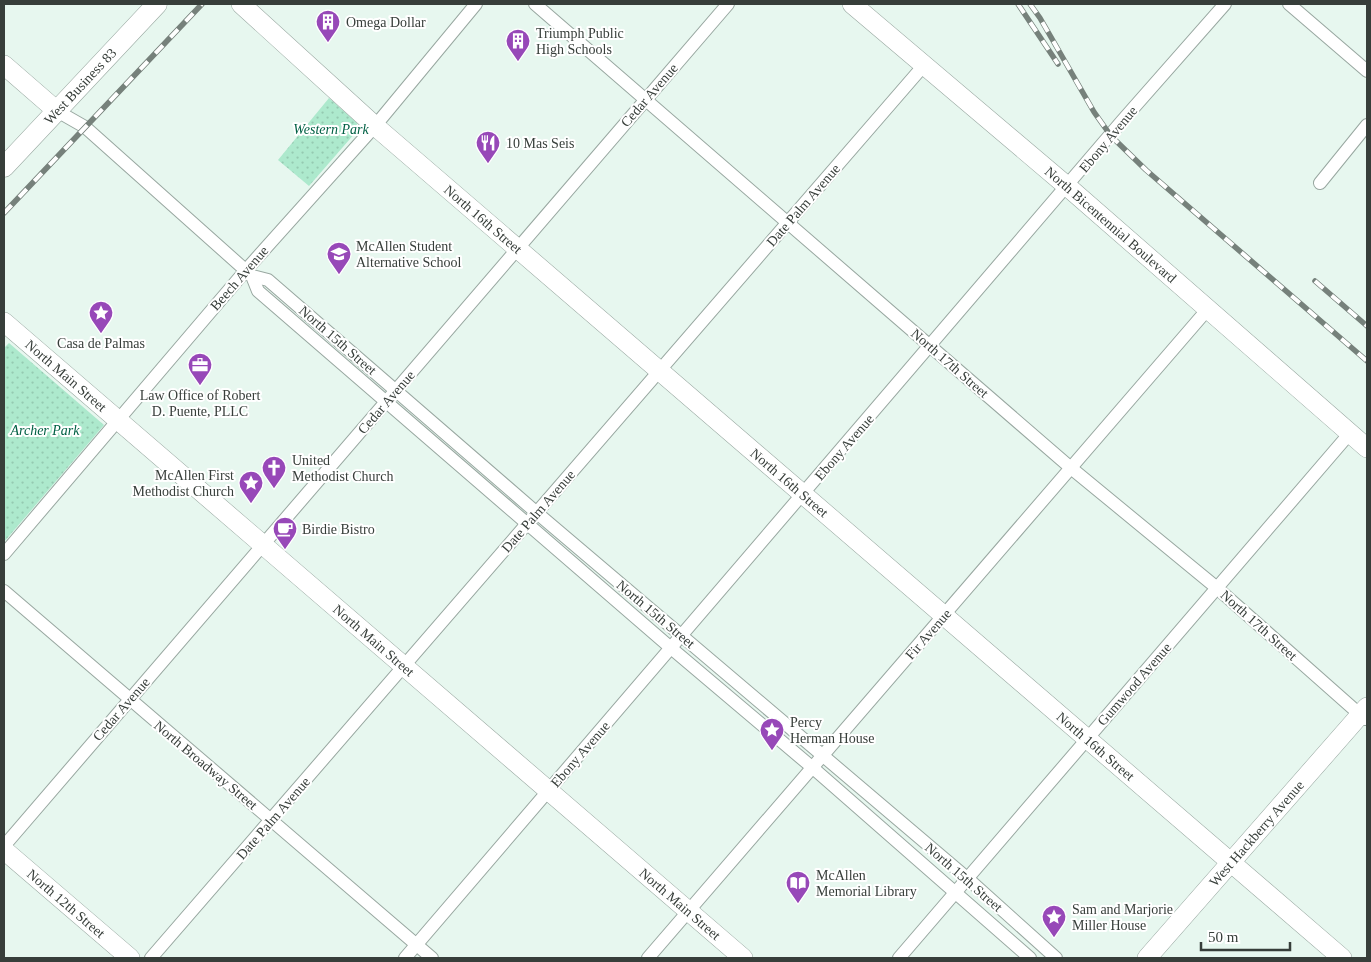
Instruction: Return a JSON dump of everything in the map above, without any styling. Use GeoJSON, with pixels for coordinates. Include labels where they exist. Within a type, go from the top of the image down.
{"type":"FeatureCollection","features":[{"type":"Feature","properties":{"kind":"main road","name":"West Business 83"},"geometry":{"type":"LineString","coordinates":[[4,167],[157,4]]}},
{"type":"Feature","properties":{"kind":"street","name":"North 16th Street"},"geometry":{"type":"LineString","coordinates":[[240,4],[375,126],[1342,958]]}},
{"type":"Feature","properties":{"kind":"street","name":"Beech Avenue"},"geometry":{"type":"LineString","coordinates":[[4,554],[118,420],[249,273],[476,4]]}},
{"type":"Feature","properties":{"kind":"street","name":"North 17th Street"},"geometry":{"type":"LineString","coordinates":[[535,4],[1071,468],[1217,588],[1365,714]]}},
{"type":"Feature","properties":{"kind":"street","name":"Cedar Avenue"},"geometry":{"type":"LineString","coordinates":[[4,848],[728,4]]}},
{"type":"Feature","properties":{"kind":"street","name":"North Bicentennial Boulevard"},"geometry":{"type":"LineString","coordinates":[[852,4],[1068,187],[1367,448]]}},
{"type":"Feature","properties":{"kind":"street","name":"Ebony Avenue"},"geometry":{"type":"LineString","coordinates":[[405,958],[1225,4]]}},
{"type":"Feature","properties":{"kind":"street"},"geometry":{"type":"LineString","coordinates":[[1289,4],[1367,72]]}},
{"type":"Feature","properties":{"kind":"street","name":"Date Palm Avenue"},"geometry":{"type":"LineString","coordinates":[[151,958],[925,64]]}},
{"type":"Feature","properties":{"kind":"street"},"geometry":{"type":"LineString","coordinates":[[4,65],[57,111]]}},
{"type":"Feature","properties":{"kind":"street","name":"North 15th Street"},"geometry":{"type":"LineString","coordinates":[[57,111],[85,128],[249,273],[268,280],[537,513],[966,878],[1056,958]]}},
{"type":"Feature","properties":{"kind":"street"},"geometry":{"type":"LineString","coordinates":[[1320,183],[1367,126]]}},
{"type":"Feature","properties":{"kind":"street","name":"North 15th Street"},"geometry":{"type":"LineString","coordinates":[[249,273],[258,291],[1030,958]]}},
{"type":"Feature","properties":{"kind":"street","name":"Fir Avenue"},"geometry":{"type":"LineString","coordinates":[[648,958],[1207,310]]}},
{"type":"Feature","properties":{"kind":"street","name":"North Main Street"},"geometry":{"type":"LineString","coordinates":[[4,322],[743,958]]}},
{"type":"Feature","properties":{"kind":"street","name":"Gumwood Avenue"},"geometry":{"type":"LineString","coordinates":[[899,958],[1350,433]]}},
{"type":"Feature","properties":{"kind":"street","name":"North Broadway Street"},"geometry":{"type":"LineString","coordinates":[[4,591],[432,958]]}},
{"type":"Feature","properties":{"kind":"street","name":"West Hackberry Avenue"},"geometry":{"type":"LineString","coordinates":[[1146,958],[1230,862],[1365,714]]}},
{"type":"Feature","properties":{"kind":"street","name":"North 12th Street"},"geometry":{"type":"LineString","coordinates":[[4,848],[130,958]]}},
{"type":"Feature","properties":{"kind":"green space","name":"Western Park"},"geometry":{"type":"Polygon","coordinates":[[[329,98],[357,123],[356,132],[309,186],[278,160],[329,98]]]}},
{"type":"Feature","properties":{"kind":"green space","name":"Archer Park"},"geometry":{"type":"Polygon","coordinates":[[[9,343],[104,425],[4,542],[4,348],[9,343]]]}},
{"type":"Feature","properties":{"kind":"railway"},"geometry":{"type":"LineString","coordinates":[[4,213],[202,4]]}},
{"type":"Feature","properties":{"kind":"railway"},"geometry":{"type":"LineString","coordinates":[[1018,4],[1058,64]]}},
{"type":"Feature","properties":{"kind":"railway"},"geometry":{"type":"LineString","coordinates":[[1030,4],[1094,112],[1111,136],[1146,170],[1367,361]]}},
{"type":"Feature","properties":{"kind":"railway"},"geometry":{"type":"LineString","coordinates":[[1315,281],[1367,326]]}},
{"type":"Feature","properties":{"kind":"place","name":"Omega Dollar"},"geometry":{"type":"Point","coordinates":[328,43]}},
{"type":"Feature","properties":{"kind":"place","name":"Triumph Public High Schools"},"geometry":{"type":"Point","coordinates":[518,62]}},
{"type":"Feature","properties":{"kind":"place","name":"10 Mas Seis"},"geometry":{"type":"Point","coordinates":[488,164]}},
{"type":"Feature","properties":{"kind":"place","name":"McAllen Student Alternative School"},"geometry":{"type":"Point","coordinates":[339,275]}},
{"type":"Feature","properties":{"kind":"place","name":"Casa de Palmas"},"geometry":{"type":"Point","coordinates":[101,334]}},
{"type":"Feature","properties":{"kind":"place","name":"Law Office of Robert D. Puente, PLLC"},"geometry":{"type":"Point","coordinates":[200,386]}},
{"type":"Feature","properties":{"kind":"place","name":"United Methodist Church"},"geometry":{"type":"Point","coordinates":[274,489]}},
{"type":"Feature","properties":{"kind":"place","name":"McAllen First Methodist Church"},"geometry":{"type":"Point","coordinates":[251,504]}},
{"type":"Feature","properties":{"kind":"place","name":"Birdie Bistro"},"geometry":{"type":"Point","coordinates":[285,550]}},
{"type":"Feature","properties":{"kind":"place","name":"Percy Herman House"},"geometry":{"type":"Point","coordinates":[772,751]}},
{"type":"Feature","properties":{"kind":"place","name":"McAllen Memorial Library"},"geometry":{"type":"Point","coordinates":[798,904]}},
{"type":"Feature","properties":{"kind":"place","name":"Sam and Marjorie Miller House"},"geometry":{"type":"Point","coordinates":[1054,938]}}]}
